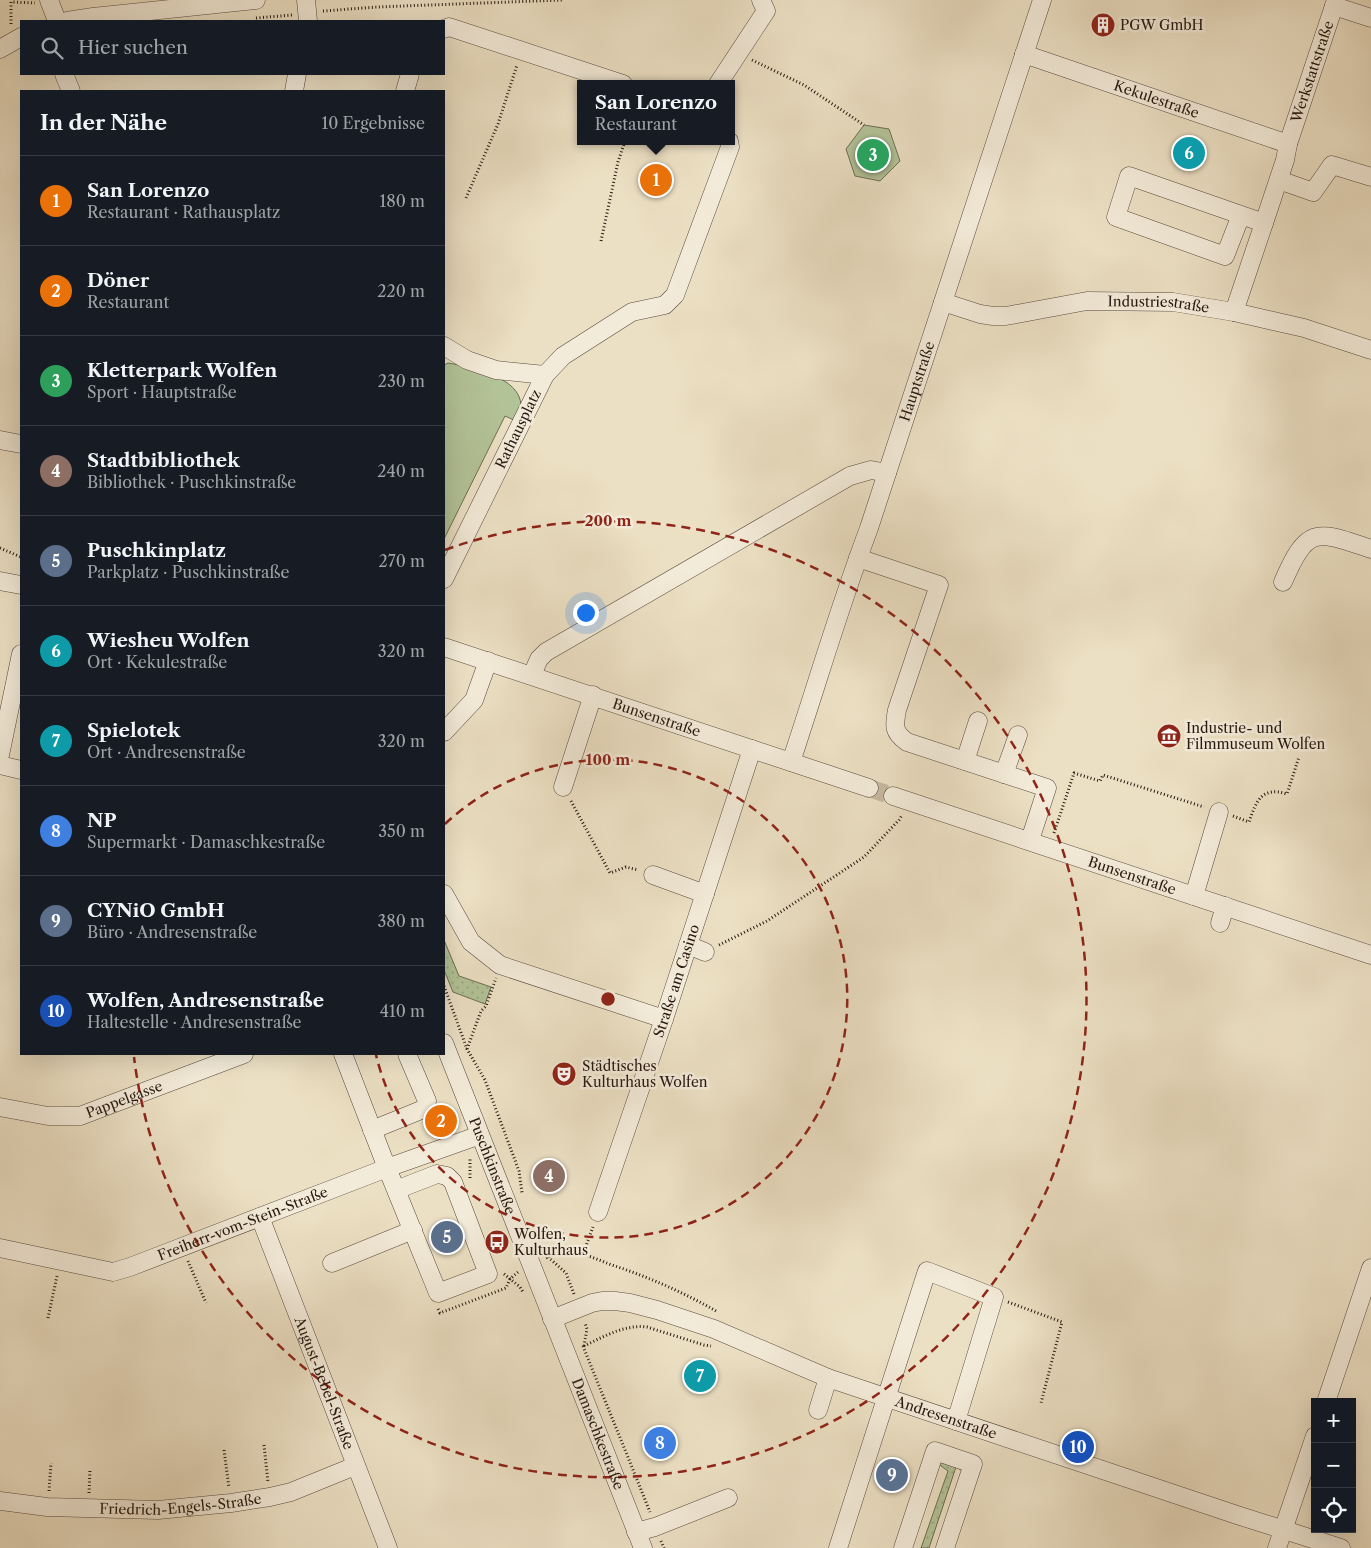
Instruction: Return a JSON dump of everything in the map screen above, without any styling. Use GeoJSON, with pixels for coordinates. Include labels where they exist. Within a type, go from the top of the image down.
{"type":"FeatureCollection","features":[{"type":"Feature","properties":{"kind":"street"},"geometry":{"type":"LineString","coordinates":[[49,0],[57,20]]}},
{"type":"Feature","properties":{"kind":"street"},"geometry":{"type":"LineString","coordinates":[[74,20],[256,0]]}},
{"type":"Feature","properties":{"kind":"street"},"geometry":{"type":"LineString","coordinates":[[721,80],[766,11],[761,0]]}},
{"type":"Feature","properties":{"kind":"street","name":"Hauptstraße"},"geometry":{"type":"LineString","coordinates":[[791,762],[816,688],[831,635],[869,528],[1042,0]]}},
{"type":"Feature","properties":{"kind":"street"},"geometry":{"type":"LineString","coordinates":[[1335,3],[1371,18]]}},
{"type":"Feature","properties":{"kind":"street","name":"Werkstattstraße"},"geometry":{"type":"LineString","coordinates":[[1234,312],[1279,180],[1288,144],[1335,3]]}},
{"type":"Feature","properties":{"kind":"street"},"geometry":{"type":"LineString","coordinates":[[445,29],[449,27],[611,80]]}},
{"type":"Feature","properties":{"kind":"street","name":"Kekulestraße"},"geometry":{"type":"LineString","coordinates":[[1024,54],[1288,144]]}},
{"type":"Feature","properties":{"kind":"street"},"geometry":{"type":"LineString","coordinates":[[64,75],[71,90]]}},
{"type":"Feature","properties":{"kind":"street"},"geometry":{"type":"LineString","coordinates":[[294,90],[297,75]]}},
{"type":"Feature","properties":{"kind":"street"},"geometry":{"type":"LineString","coordinates":[[404,90],[410,75]]}},
{"type":"Feature","properties":{"kind":"street"},"geometry":{"type":"LineString","coordinates":[[545,375],[563,356],[632,312],[665,304],[675,295],[730,145]]}},
{"type":"Feature","properties":{"kind":"street"},"geometry":{"type":"LineString","coordinates":[[1279,180],[1313,192],[1332,165],[1371,177]]}},
{"type":"Feature","properties":{"kind":"street"},"geometry":{"type":"LineString","coordinates":[[1241,216],[1226,256],[1116,217],[1129,176],[1264,223]]}},
{"type":"Feature","properties":{"kind":"street","name":"Industriestraße"},"geometry":{"type":"LineString","coordinates":[[943,302],[980,314],[993,316],[1006,316],[1087,301],[1172,302],[1234,312],[1304,328],[1371,350]]}},
{"type":"Feature","properties":{"kind":"street","name":"Rathausplatz"},"geometry":{"type":"LineString","coordinates":[[445,347],[467,360],[496,370],[545,375],[445,577]]}},
{"type":"Feature","properties":{"kind":"street"},"geometry":{"type":"LineString","coordinates":[[0,440],[20,444]]}},
{"type":"Feature","properties":{"kind":"street"},"geometry":{"type":"LineString","coordinates":[[532,675],[538,659],[546,652],[850,476],[872,470],[887,472]]}},
{"type":"Feature","properties":{"kind":"street"},"geometry":{"type":"LineString","coordinates":[[1283,582],[1308,539],[1322,535],[1335,537],[1371,549]]}},
{"type":"Feature","properties":{"kind":"street"},"geometry":{"type":"LineString","coordinates":[[858,558],[939,585],[897,710],[894,723],[897,735],[906,742],[1047,788],[1030,840]]}},
{"type":"Feature","properties":{"kind":"street"},"geometry":{"type":"LineString","coordinates":[[0,580],[20,585]]}},
{"type":"Feature","properties":{"kind":"street","name":"Bunsenstraße"},"geometry":{"type":"LineString","coordinates":[[445,647],[869,788]]}},
{"type":"Feature","properties":{"kind":"street"},"geometry":{"type":"LineString","coordinates":[[445,731],[474,700],[488,661]]}},
{"type":"Feature","properties":{"kind":"street"},"geometry":{"type":"LineString","coordinates":[[0,755],[16,703],[20,666]]}},
{"type":"Feature","properties":{"kind":"street"},"geometry":{"type":"LineString","coordinates":[[563,787],[593,695]]}},
{"type":"Feature","properties":{"kind":"street"},"geometry":{"type":"LineString","coordinates":[[965,761],[978,721]]}},
{"type":"Feature","properties":{"kind":"street"},"geometry":{"type":"LineString","coordinates":[[1004,774],[1018,735]]}},
{"type":"Feature","properties":{"kind":"street","name":"Straße am Casino"},"geometry":{"type":"LineString","coordinates":[[598,1212],[664,1019],[752,749]]}},
{"type":"Feature","properties":{"kind":"street"},"geometry":{"type":"LineString","coordinates":[[0,766],[20,770]]}},
{"type":"Feature","properties":{"kind":"street","name":"Bunsenstraße"},"geometry":{"type":"LineString","coordinates":[[901,798],[1371,955]]}},
{"type":"Feature","properties":{"kind":"street"},"geometry":{"type":"LineString","coordinates":[[1194,896],[1219,812]]}},
{"type":"Feature","properties":{"kind":"street"},"geometry":{"type":"LineString","coordinates":[[653,875],[705,894]]}},
{"type":"Feature","properties":{"kind":"street"},"geometry":{"type":"LineString","coordinates":[[445,896],[470,942],[500,965],[664,1019]]}},
{"type":"Feature","properties":{"kind":"street"},"geometry":{"type":"LineString","coordinates":[[1220,923],[1225,906]]}},
{"type":"Feature","properties":{"kind":"street"},"geometry":{"type":"LineString","coordinates":[[688,946],[705,952]]}},
{"type":"Feature","properties":{"kind":"street","name":"Puschkinstraße"},"geometry":{"type":"LineString","coordinates":[[445,1046],[473,1137],[531,1266],[552,1319]]}},
{"type":"Feature","properties":{"kind":"street","name":"Pappelgasse"},"geometry":{"type":"LineString","coordinates":[[0,1107],[48,1116],[80,1116],[241,1055]]}},
{"type":"Feature","properties":{"kind":"street"},"geometry":{"type":"LineString","coordinates":[[343,1055],[387,1168],[396,1190],[413,1230],[433,1295],[488,1274],[453,1182],[447,1176],[437,1174],[396,1190]]}},
{"type":"Feature","properties":{"kind":"street"},"geometry":{"type":"LineString","coordinates":[[372,1130],[426,1108],[427,1101],[407,1055]]}},
{"type":"Feature","properties":{"kind":"street","name":"Freiherr-vom-Stein-Straße"},"geometry":{"type":"LineString","coordinates":[[0,1248],[113,1272],[473,1137]]}},
{"type":"Feature","properties":{"kind":"street","name":"August-Bebel-Straße"},"geometry":{"type":"LineString","coordinates":[[260,1217],[388,1548]]}},
{"type":"Feature","properties":{"kind":"street"},"geometry":{"type":"LineString","coordinates":[[332,1262],[413,1230]]}},
{"type":"Feature","properties":{"kind":"street"},"geometry":{"type":"LineString","coordinates":[[1327,1398],[1371,1268]]}},
{"type":"Feature","properties":{"kind":"street"},"geometry":{"type":"LineString","coordinates":[[838,1548],[927,1271],[994,1297],[956,1421]]}},
{"type":"Feature","properties":{"kind":"street","name":"Andresenstraße"},"geometry":{"type":"LineString","coordinates":[[552,1319],[592,1303],[615,1301],[630,1303],[714,1329],[828,1378],[1341,1548]]}},
{"type":"Feature","properties":{"kind":"street","name":"Damaschkestraße"},"geometry":{"type":"LineString","coordinates":[[552,1319],[640,1540]]}},
{"type":"Feature","properties":{"kind":"street"},"geometry":{"type":"LineString","coordinates":[[818,1410],[828,1378]]}},
{"type":"Feature","properties":{"kind":"street"},"geometry":{"type":"LineString","coordinates":[[1277,1548],[1313,1443]]}},
{"type":"Feature","properties":{"kind":"street"},"geometry":{"type":"LineString","coordinates":[[903,1548],[936,1451],[973,1464],[945,1548]]}},
{"type":"Feature","properties":{"kind":"street","name":"Friedrich-Engels-Straße"},"geometry":{"type":"LineString","coordinates":[[0,1501],[47,1507],[158,1510],[231,1503],[291,1492],[356,1466]]}},
{"type":"Feature","properties":{"kind":"street"},"geometry":{"type":"LineString","coordinates":[[640,1540],[655,1527],[728,1498]]}},
{"type":"Feature","properties":{"kind":"path"},"geometry":{"type":"LineString","coordinates":[[12,42],[10,28],[11,2],[38,3],[49,0]]}},
{"type":"Feature","properties":{"kind":"path"},"geometry":{"type":"LineString","coordinates":[[252,19],[307,11],[562,0]]}},
{"type":"Feature","properties":{"kind":"path"},"geometry":{"type":"LineString","coordinates":[[466,198],[498,124],[522,50]]}},
{"type":"Feature","properties":{"kind":"path"},"geometry":{"type":"LineString","coordinates":[[738,53],[804,85],[864,125]]}},
{"type":"Feature","properties":{"kind":"path"},"geometry":{"type":"LineString","coordinates":[[601,241],[618,162],[624,145]]}},
{"type":"Feature","properties":{"kind":"path"},"geometry":{"type":"LineString","coordinates":[[0,548],[20,557]]}},
{"type":"Feature","properties":{"kind":"path"},"geometry":{"type":"LineString","coordinates":[[1049,847],[1074,773],[1100,781],[1102,775],[1249,822],[1258,798],[1276,791],[1287,794],[1299,757]]}},
{"type":"Feature","properties":{"kind":"path"},"geometry":{"type":"LineString","coordinates":[[563,787],[610,873],[626,866],[653,875]]}},
{"type":"Feature","properties":{"kind":"path"},"geometry":{"type":"LineString","coordinates":[[705,952],[767,921],[864,856],[899,820],[901,798]]}},
{"type":"Feature","properties":{"kind":"path"},"geometry":{"type":"LineString","coordinates":[[467,1049],[481,1011],[486,1006],[500,965]]}},
{"type":"Feature","properties":{"kind":"path"},"geometry":{"type":"LineString","coordinates":[[445,989],[467,1049],[485,1080],[516,1162],[522,1198]]}},
{"type":"Feature","properties":{"kind":"path"},"geometry":{"type":"LineString","coordinates":[[469,1184],[473,1137]]}},
{"type":"Feature","properties":{"kind":"path"},"geometry":{"type":"LineString","coordinates":[[583,1254],[598,1212]]}},
{"type":"Feature","properties":{"kind":"path"},"geometry":{"type":"LineString","coordinates":[[182,1246],[206,1303]]}},
{"type":"Feature","properties":{"kind":"path"},"geometry":{"type":"LineString","coordinates":[[506,1288],[516,1273],[547,1257],[561,1252],[570,1252],[583,1254],[643,1276],[696,1299],[718,1312]]}},
{"type":"Feature","properties":{"kind":"path"},"geometry":{"type":"LineString","coordinates":[[48,1318],[60,1260]]}},
{"type":"Feature","properties":{"kind":"path"},"geometry":{"type":"LineString","coordinates":[[503,1272],[520,1287],[526,1296]]}},
{"type":"Feature","properties":{"kind":"path"},"geometry":{"type":"LineString","coordinates":[[994,1297],[1062,1322],[1041,1403]]}},
{"type":"Feature","properties":{"kind":"path"},"geometry":{"type":"LineString","coordinates":[[664,1548],[584,1346],[611,1334],[637,1326],[647,1327],[704,1346],[717,1347]]}},
{"type":"Feature","properties":{"kind":"path"},"geometry":{"type":"LineString","coordinates":[[264,1445],[270,1497]]}},
{"type":"Feature","properties":{"kind":"path"},"geometry":{"type":"LineString","coordinates":[[224,1450],[231,1503]]}},
{"type":"Feature","properties":{"kind":"path"},"geometry":{"type":"LineString","coordinates":[[47,1507],[51,1463]]}},
{"type":"Feature","properties":{"kind":"path"},"geometry":{"type":"LineString","coordinates":[[88,1509],[90,1469]]}},
{"type":"Feature","properties":{"kind":"green space"},"geometry":{"type":"Polygon","coordinates":[[[864,125],[889,129],[900,161],[880,181],[855,176],[846,149],[864,125]]]}},
{"type":"Feature","properties":{"kind":"green space"},"geometry":{"type":"Polygon","coordinates":[[[448,363],[469,367],[504,381],[519,396],[521,406],[516,421],[505,416],[445,537],[445,364],[448,363]]]}},
{"type":"Feature","properties":{"kind":"green space"},"geometry":{"type":"Polygon","coordinates":[[[445,942],[459,976],[491,987],[485,1004],[453,992],[445,972],[445,942]]]}},
{"type":"Feature","properties":{"kind":"green space"},"geometry":{"type":"Polygon","coordinates":[[[946,1461],[955,1463],[966,1473],[956,1467],[929,1548],[921,1548],[948,1471],[937,1463],[946,1461]]]}},
{"type":"Feature","properties":{"kind":"tunnel"},"geometry":{"type":"LineString","coordinates":[[869,788],[893,796]]}},
{"type":"Feature","properties":{"kind":"place","name":"PGW GmbH"},"geometry":{"type":"Point","coordinates":[1103,25]}},
{"type":"Feature","properties":{"kind":"place","name":"Wiesheu Wolfen"},"geometry":{"type":"Point","coordinates":[1189,153]}},
{"type":"Feature","properties":{"kind":"place","name":"Kletterpark Wolfen"},"geometry":{"type":"Point","coordinates":[873,155]}},
{"type":"Feature","properties":{"kind":"place","name":"San Lorenzo"},"geometry":{"type":"Point","coordinates":[656,180]}},
{"type":"Feature","properties":{"kind":"place","name":"Industrie- und Filmmuseum Wolfen"},"geometry":{"type":"Point","coordinates":[1169,736]}},
{"type":"Feature","properties":{"kind":"place","name":"Städtisches Kulturhaus Wolfen"},"geometry":{"type":"Point","coordinates":[564,1074]}},
{"type":"Feature","properties":{"kind":"place","name":"Döner"},"geometry":{"type":"Point","coordinates":[441,1121]}},
{"type":"Feature","properties":{"kind":"place","name":"Stadtbibliothek"},"geometry":{"type":"Point","coordinates":[549,1176]}},
{"type":"Feature","properties":{"kind":"place","name":"Puschkinplatz"},"geometry":{"type":"Point","coordinates":[447,1237]}},
{"type":"Feature","properties":{"kind":"place","name":"Wolfen, Kulturhaus"},"geometry":{"type":"Point","coordinates":[497,1242]}},
{"type":"Feature","properties":{"kind":"place","name":"Spielotek"},"geometry":{"type":"Point","coordinates":[700,1376]}},
{"type":"Feature","properties":{"kind":"place","name":"NP"},"geometry":{"type":"Point","coordinates":[660,1443]}},
{"type":"Feature","properties":{"kind":"place","name":"Wolfen, Andresenstraße"},"geometry":{"type":"Point","coordinates":[1078,1447]}},
{"type":"Feature","properties":{"kind":"place","name":"CYNiO GmbH"},"geometry":{"type":"Point","coordinates":[892,1475]}}]}
